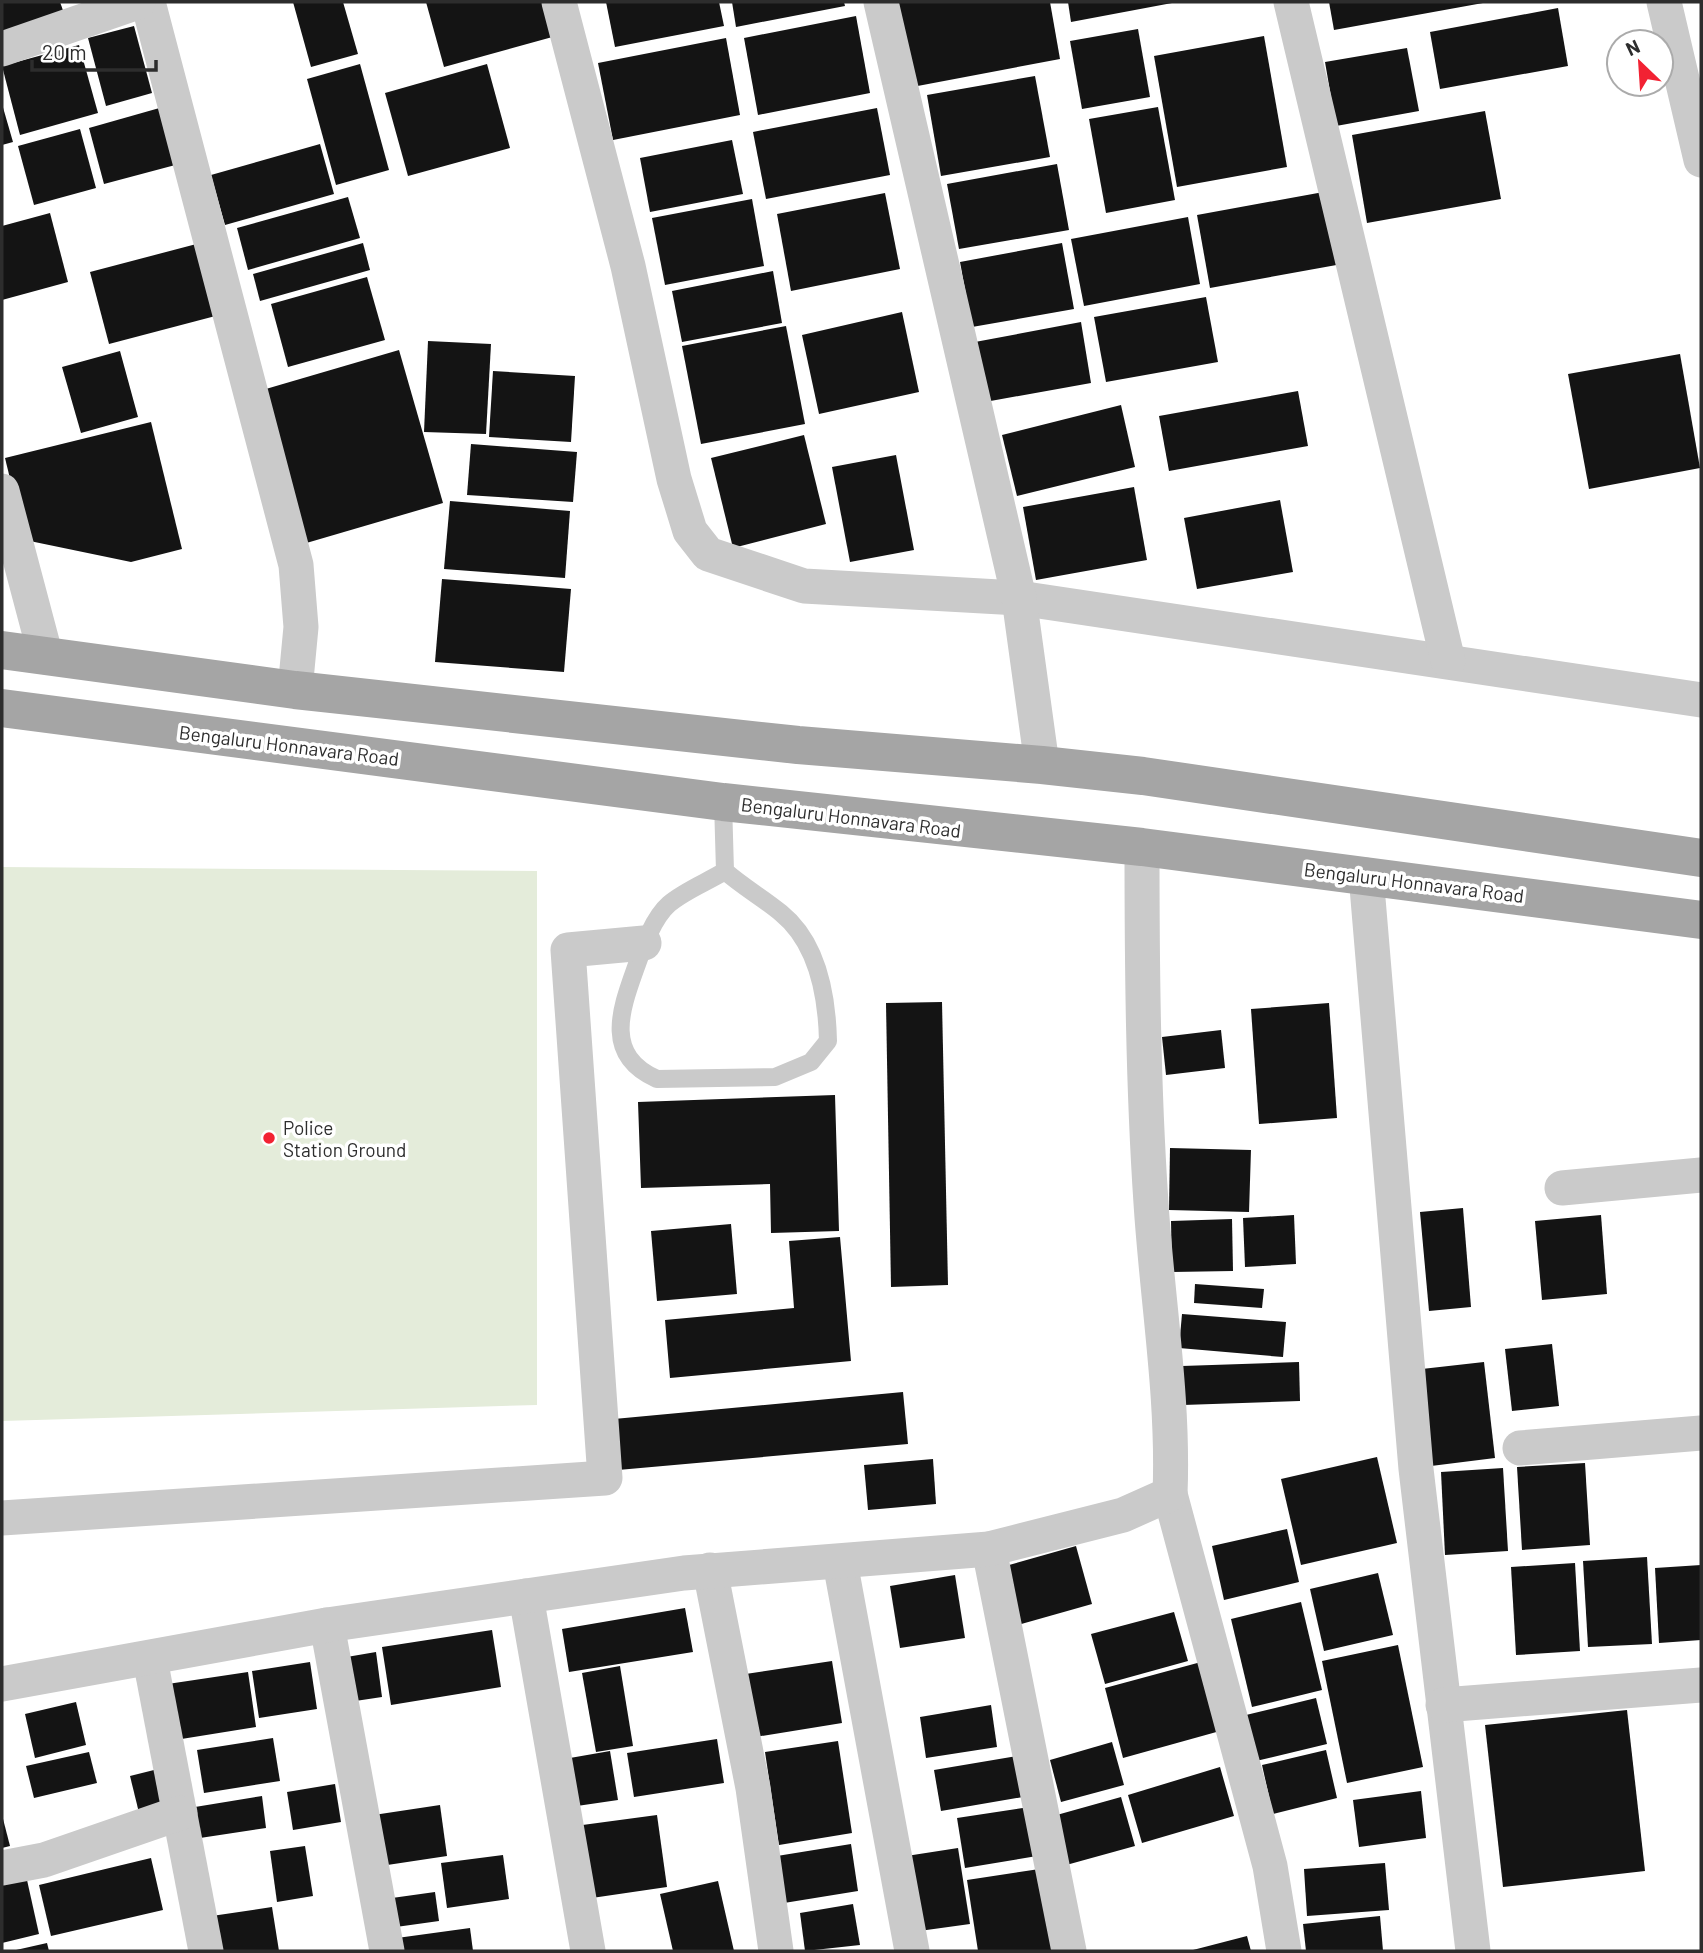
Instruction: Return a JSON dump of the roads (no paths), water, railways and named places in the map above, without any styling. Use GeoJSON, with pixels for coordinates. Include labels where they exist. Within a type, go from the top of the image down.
{"type":"FeatureCollection","features":[{"type":"Feature","properties":{"kind":"main road"},"geometry":{"type":"LineString","coordinates":[[2,650],[295,690],[798,745],[1042,765],[1701,858]]}},
{"type":"Feature","properties":{"kind":"main road","name":"Bengaluru Honnavara Road"},"geometry":{"type":"LineString","coordinates":[[2,708],[723,802],[1142,847],[1701,920]]}},
{"type":"Feature","properties":{"kind":"street"},"geometry":{"type":"LineString","coordinates":[[2,49],[138,2]]}},
{"type":"Feature","properties":{"kind":"street"},"geometry":{"type":"LineString","coordinates":[[148,2],[296,565],[301,627],[295,690]]}},
{"type":"Feature","properties":{"kind":"street"},"geometry":{"type":"LineString","coordinates":[[559,2],[628,266],[674,479],[690,531],[708,554],[804,586],[1019,598],[1701,700]]}},
{"type":"Feature","properties":{"kind":"street"},"geometry":{"type":"LineString","coordinates":[[881,2],[1019,598],[1042,765]]}},
{"type":"Feature","properties":{"kind":"street"},"geometry":{"type":"LineString","coordinates":[[1291,2],[1448,661]]}},
{"type":"Feature","properties":{"kind":"street"},"geometry":{"type":"LineString","coordinates":[[1664,2],[1701,160]]}},
{"type":"Feature","properties":{"kind":"street"},"geometry":{"type":"LineString","coordinates":[[2,491],[46,657]]}},
{"type":"Feature","properties":{"kind":"street"},"geometry":{"type":"LineString","coordinates":[[1142,847],[1142,981],[1150,1202],[1172,1451],[1170,1494],[1270,1866],[1284,1951]]}},
{"type":"Feature","properties":{"kind":"street"},"geometry":{"type":"LineString","coordinates":[[1366,875],[1416,1469],[1473,1951]]}},
{"type":"Feature","properties":{"kind":"street"},"geometry":{"type":"LineString","coordinates":[[2,1518],[605,1478],[568,950],[644,943]]}},
{"type":"Feature","properties":{"kind":"street"},"geometry":{"type":"LineString","coordinates":[[1562,1188],[1701,1175]]}},
{"type":"Feature","properties":{"kind":"street"},"geometry":{"type":"LineString","coordinates":[[1520,1448],[1701,1433]]}},
{"type":"Feature","properties":{"kind":"street"},"geometry":{"type":"LineString","coordinates":[[2,1684],[327,1625],[710,1570],[989,1549],[1123,1515],[1170,1494]]}},
{"type":"Feature","properties":{"kind":"street"},"geometry":{"type":"LineString","coordinates":[[989,1549],[1069,1951]]}},
{"type":"Feature","properties":{"kind":"street"},"geometry":{"type":"LineString","coordinates":[[840,1562],[912,1951]]}},
{"type":"Feature","properties":{"kind":"street"},"geometry":{"type":"LineString","coordinates":[[710,1570],[753,1788],[776,1951]]}},
{"type":"Feature","properties":{"kind":"street"},"geometry":{"type":"LineString","coordinates":[[526,1596],[588,1951]]}},
{"type":"Feature","properties":{"kind":"street"},"geometry":{"type":"LineString","coordinates":[[327,1625],[387,1951]]}},
{"type":"Feature","properties":{"kind":"street"},"geometry":{"type":"LineString","coordinates":[[150,1659],[206,1951]]}},
{"type":"Feature","properties":{"kind":"street"},"geometry":{"type":"LineString","coordinates":[[1443,1704],[1701,1685]]}},
{"type":"Feature","properties":{"kind":"street"},"geometry":{"type":"LineString","coordinates":[[2,1868],[44,1860],[180,1813]]}},
{"type":"Feature","properties":{"kind":"lane"},"geometry":{"type":"LineString","coordinates":[[723,802],[725,871]]}},
{"type":"Feature","properties":{"kind":"lane"},"geometry":{"type":"LineString","coordinates":[[725,871],[784,915],[811,952],[827,1015],[828,1041],[811,1062],[775,1077],[657,1079],[640,1071],[625,1051],[619,1015],[644,943],[668,905],[725,871]]}},
{"type":"Feature","properties":{"kind":"place","name":"Police Station Ground"},"geometry":{"type":"Point","coordinates":[269,1138]}}]}
